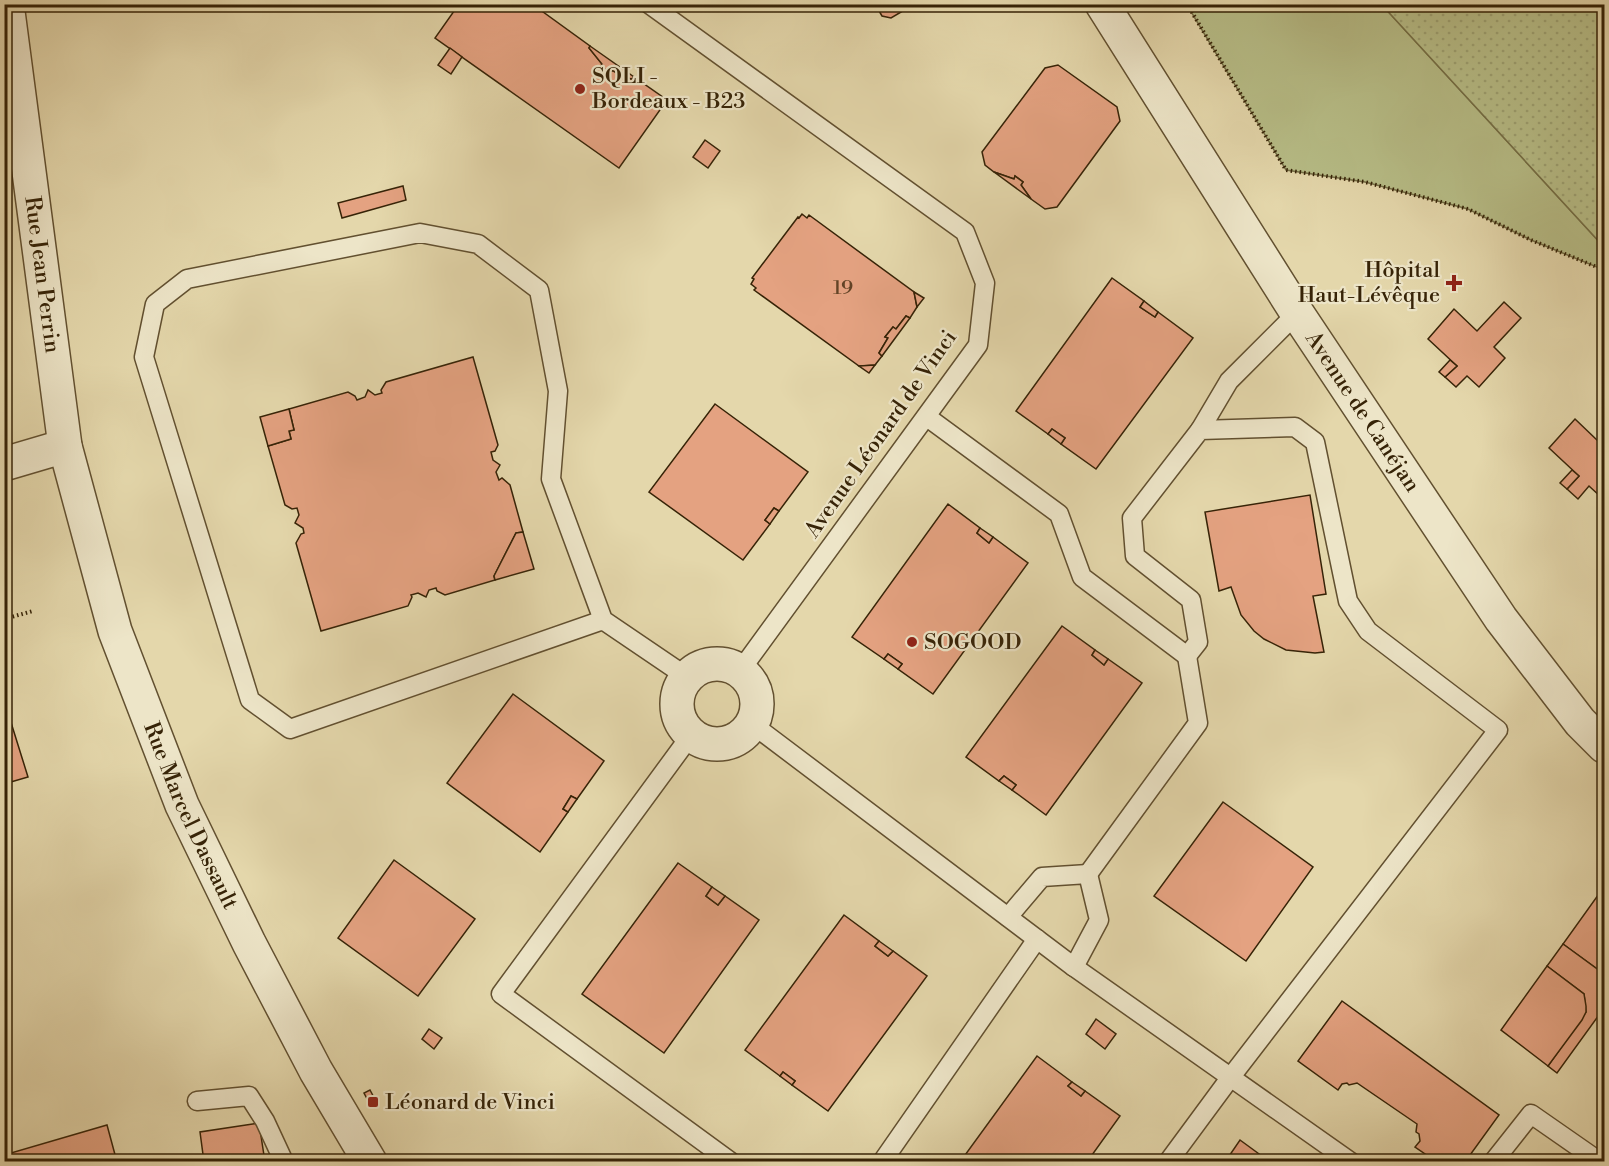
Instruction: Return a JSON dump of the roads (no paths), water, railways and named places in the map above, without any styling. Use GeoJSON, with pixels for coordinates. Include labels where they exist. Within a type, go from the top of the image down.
{"type":"FeatureCollection","features":[{"type":"Feature","properties":{"kind":"street","name":"Rue Jean Perrin"},"geometry":{"type":"LineString","coordinates":[[7,4],[65,446]]}},
{"type":"Feature","properties":{"kind":"street","name":"Avenue de Canéjan"},"geometry":{"type":"LineString","coordinates":[[1102,4],[1297,313],[1501,620],[1580,722],[1605,746]]}},
{"type":"Feature","properties":{"kind":"street"},"geometry":{"type":"LineString","coordinates":[[4,464],[65,446]]}},
{"type":"Feature","properties":{"kind":"street","name":"Rue Marcel Dassault"},"geometry":{"type":"LineString","coordinates":[[65,446],[115,631],[182,806],[249,943],[316,1071],[370,1161]]}},
{"type":"Feature","properties":{"kind":"street"},"geometry":{"type":"LineString","coordinates":[[710,664],[728,665],[740,671],[750,682],[756,698],[757,709],[752,724],[736,739],[718,744],[702,741],[691,735],[677,711],[678,694],[687,677],[696,669],[710,664]]}},
{"type":"Feature","properties":{"kind":"lane","name":"Avenue Léonard de Vinci"},"geometry":{"type":"LineString","coordinates":[[649,4],[965,232],[985,283],[978,345],[740,671]]}},
{"type":"Feature","properties":{"kind":"lane"},"geometry":{"type":"LineString","coordinates":[[603,620],[290,729],[250,700],[144,357],[154,304],[187,279],[420,233],[478,244],[539,290],[558,391],[551,479],[603,620],[687,677]]}},
{"type":"Feature","properties":{"kind":"lane"},"geometry":{"type":"LineString","coordinates":[[1187,656],[1198,642],[1191,600],[1135,556],[1132,518],[1200,430],[1230,381],[1297,313]]}},
{"type":"Feature","properties":{"kind":"lane"},"geometry":{"type":"LineString","coordinates":[[927,417],[1059,514],[1082,577],[1187,656],[1198,723],[1088,874],[1099,920],[1074,967]]}},
{"type":"Feature","properties":{"kind":"lane"},"geometry":{"type":"LineString","coordinates":[[1168,1161],[1498,730],[1368,631],[1347,602],[1315,441],[1295,427],[1200,430]]}},
{"type":"Feature","properties":{"kind":"lane"},"geometry":{"type":"LineString","coordinates":[[752,724],[1074,967],[1351,1161]]}},
{"type":"Feature","properties":{"kind":"lane"},"geometry":{"type":"LineString","coordinates":[[691,735],[501,994],[731,1161]]}},
{"type":"Feature","properties":{"kind":"lane"},"geometry":{"type":"LineString","coordinates":[[1008,917],[1042,877],[1088,874]]}},
{"type":"Feature","properties":{"kind":"lane"},"geometry":{"type":"LineString","coordinates":[[882,1161],[1036,939]]}},
{"type":"Feature","properties":{"kind":"lane"},"geometry":{"type":"LineString","coordinates":[[197,1101],[249,1096],[265,1121],[284,1161]]}},
{"type":"Feature","properties":{"kind":"lane"},"geometry":{"type":"LineString","coordinates":[[1493,1161],[1531,1114],[1600,1161]]}},
{"type":"Feature","properties":{"kind":"place","name":"SQLI - Bordeaux - B23"},"geometry":{"type":"Point","coordinates":[580,89]}},
{"type":"Feature","properties":{"kind":"place","name":"Hôpital Haut-Lévêque"},"geometry":{"type":"Point","coordinates":[1454,283]}},
{"type":"Feature","properties":{"kind":"place","name":"SOGOOD"},"geometry":{"type":"Point","coordinates":[912,642]}},
{"type":"Feature","properties":{"kind":"place","name":"Léonard de Vinci"},"geometry":{"type":"Point","coordinates":[373,1102]}}]}
